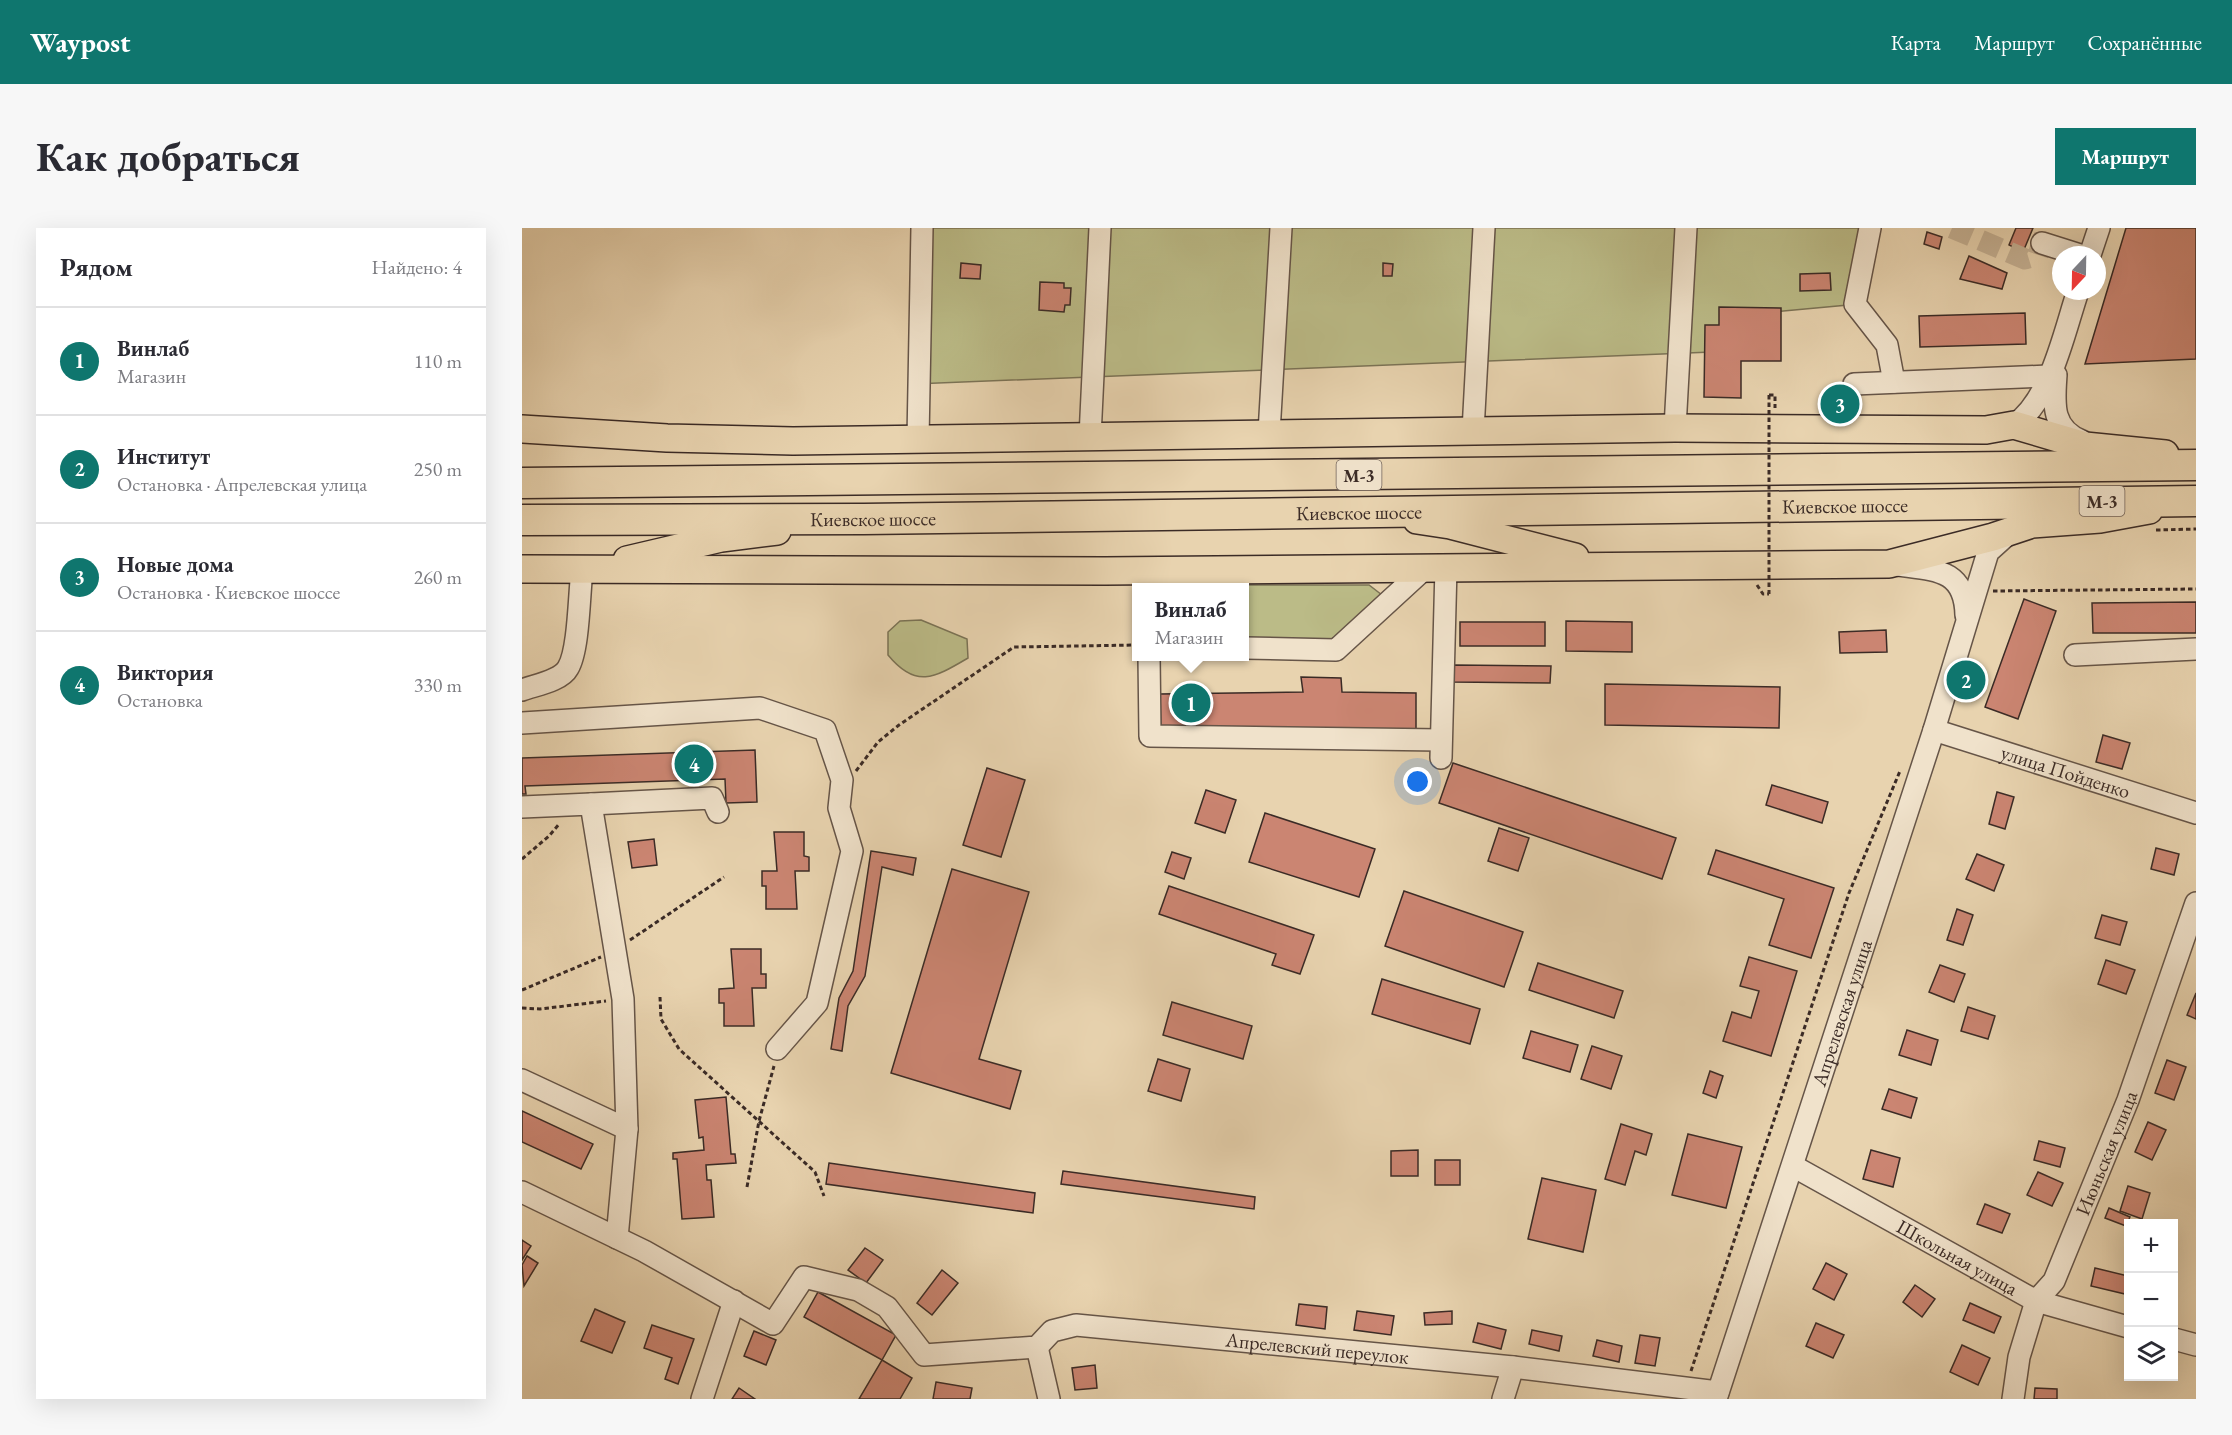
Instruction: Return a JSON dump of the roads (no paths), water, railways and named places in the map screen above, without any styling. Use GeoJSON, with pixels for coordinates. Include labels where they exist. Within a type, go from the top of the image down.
{"type":"FeatureCollection","features":[{"type":"Feature","properties":{"kind":"highway","name":"Киевское шоссе"},"geometry":{"type":"LineString","coordinates":[[522,483],[2196,465]]}},
{"type":"Feature","properties":{"kind":"highway","name":"Киевское шоссе"},"geometry":{"type":"LineString","coordinates":[[522,520],[864,519],[2188,501]]}},
{"type":"Feature","properties":{"kind":"main road"},"geometry":{"type":"LineString","coordinates":[[522,429],[738,441],[1675,428],[1986,430],[2014,425],[2100,448],[2196,457]]}},
{"type":"Feature","properties":{"kind":"main road"},"geometry":{"type":"LineString","coordinates":[[522,569],[1105,571],[1889,564],[1993,537],[2019,527],[2131,514],[2188,501]]}},
{"type":"Feature","properties":{"kind":"main road"},"geometry":{"type":"LineString","coordinates":[[1356,513],[1450,525],[1575,557],[1662,567]]}},
{"type":"Feature","properties":{"kind":"main road"},"geometry":{"type":"LineString","coordinates":[[582,570],[721,538],[864,519]]}},
{"type":"Feature","properties":{"kind":"street"},"geometry":{"type":"LineString","coordinates":[[918,439],[922,228]]}},
{"type":"Feature","properties":{"kind":"street"},"geometry":{"type":"LineString","coordinates":[[1090,437],[1100,228]]}},
{"type":"Feature","properties":{"kind":"street"},"geometry":{"type":"LineString","coordinates":[[1269,433],[1281,228]]}},
{"type":"Feature","properties":{"kind":"street"},"geometry":{"type":"LineString","coordinates":[[1473,430],[1484,228]]}},
{"type":"Feature","properties":{"kind":"street"},"geometry":{"type":"LineString","coordinates":[[1675,428],[1686,228]]}},
{"type":"Feature","properties":{"kind":"street"},"geometry":{"type":"LineString","coordinates":[[1870,228],[1855,304],[1887,345],[1894,382]]}},
{"type":"Feature","properties":{"kind":"street"},"geometry":{"type":"LineString","coordinates":[[2093,246],[2099,228]]}},
{"type":"Feature","properties":{"kind":"street"},"geometry":{"type":"LineString","coordinates":[[2042,243],[2052,246]]}},
{"type":"Feature","properties":{"kind":"street"},"geometry":{"type":"LineString","coordinates":[[2014,425],[2029,413],[2049,376],[2075,300]]}},
{"type":"Feature","properties":{"kind":"street"},"geometry":{"type":"LineString","coordinates":[[2057,355],[2054,406],[2058,423],[2071,436],[2100,448]]}},
{"type":"Feature","properties":{"kind":"street"},"geometry":{"type":"LineString","coordinates":[[1854,384],[2049,376]]}},
{"type":"Feature","properties":{"kind":"street","name":"Апрелевская улица"},"geometry":{"type":"LineString","coordinates":[[1717,1395],[1934,730],[1988,552],[2000,538],[2019,527]]}},
{"type":"Feature","properties":{"kind":"street"},"geometry":{"type":"LineString","coordinates":[[1889,564],[1935,570],[1948,575],[1959,586],[1965,597],[1966,625]]}},
{"type":"Feature","properties":{"kind":"street"},"geometry":{"type":"LineString","coordinates":[[1149,661],[1150,736],[1441,749],[1438,567],[1422,571],[1336,650],[1249,648]]}},
{"type":"Feature","properties":{"kind":"street"},"geometry":{"type":"LineString","coordinates":[[522,690],[559,677],[568,669],[574,649],[582,570]]}},
{"type":"Feature","properties":{"kind":"street"},"geometry":{"type":"LineString","coordinates":[[2075,655],[2196,649]]}},
{"type":"Feature","properties":{"kind":"street"},"geometry":{"type":"LineString","coordinates":[[522,723],[760,708],[825,730],[842,780],[839,808],[852,851],[817,1003],[777,1049]]}},
{"type":"Feature","properties":{"kind":"street","name":"улица Пойденко"},"geometry":{"type":"LineString","coordinates":[[1934,730],[2196,813]]}},
{"type":"Feature","properties":{"kind":"street"},"geometry":{"type":"LineString","coordinates":[[522,807],[712,798],[718,812]]}},
{"type":"Feature","properties":{"kind":"street"},"geometry":{"type":"LineString","coordinates":[[583,804],[623,999],[627,1128],[617,1238]]}},
{"type":"Feature","properties":{"kind":"street","name":"Июньская улица"},"geometry":{"type":"LineString","coordinates":[[2013,1399],[2019,1357],[2036,1301],[2054,1281],[2128,1100],[2196,903]]}},
{"type":"Feature","properties":{"kind":"street"},"geometry":{"type":"LineString","coordinates":[[522,1080],[627,1128]]}},
{"type":"Feature","properties":{"kind":"street","name":"Школьная улица"},"geometry":{"type":"LineString","coordinates":[[1793,1166],[2036,1301],[2124,1326]]}},
{"type":"Feature","properties":{"kind":"street"},"geometry":{"type":"LineString","coordinates":[[522,1192],[617,1238],[734,1300],[773,1324],[804,1276],[858,1290],[887,1306],[924,1355],[1037,1347],[1048,1399]]}},
{"type":"Feature","properties":{"kind":"street"},"geometry":{"type":"LineString","coordinates":[[702,1399],[734,1300]]}},
{"type":"Feature","properties":{"kind":"street","name":"Апрелевский переулок"},"geometry":{"type":"LineString","coordinates":[[1037,1347],[1052,1331],[1076,1325],[1513,1367],[1686,1388],[1717,1395]]}},
{"type":"Feature","properties":{"kind":"street"},"geometry":{"type":"LineString","coordinates":[[2178,1340],[2196,1345]]}},
{"type":"Feature","properties":{"kind":"street"},"geometry":{"type":"LineString","coordinates":[[1503,1399],[1513,1367]]}},
{"type":"Feature","properties":{"kind":"tunnel"},"geometry":{"type":"LineString","coordinates":[[1952,228],[2025,259],[2038,255],[2047,228]]}},
{"type":"Feature","properties":{"kind":"place","name":"Новые дома"},"geometry":{"type":"Point","coordinates":[1840,404]}},
{"type":"Feature","properties":{"kind":"place","name":"Институт"},"geometry":{"type":"Point","coordinates":[1966,680]}},
{"type":"Feature","properties":{"kind":"place","name":"Винлаб"},"geometry":{"type":"Point","coordinates":[1191,703]}},
{"type":"Feature","properties":{"kind":"place","name":"Виктория"},"geometry":{"type":"Point","coordinates":[694,764]}}]}
